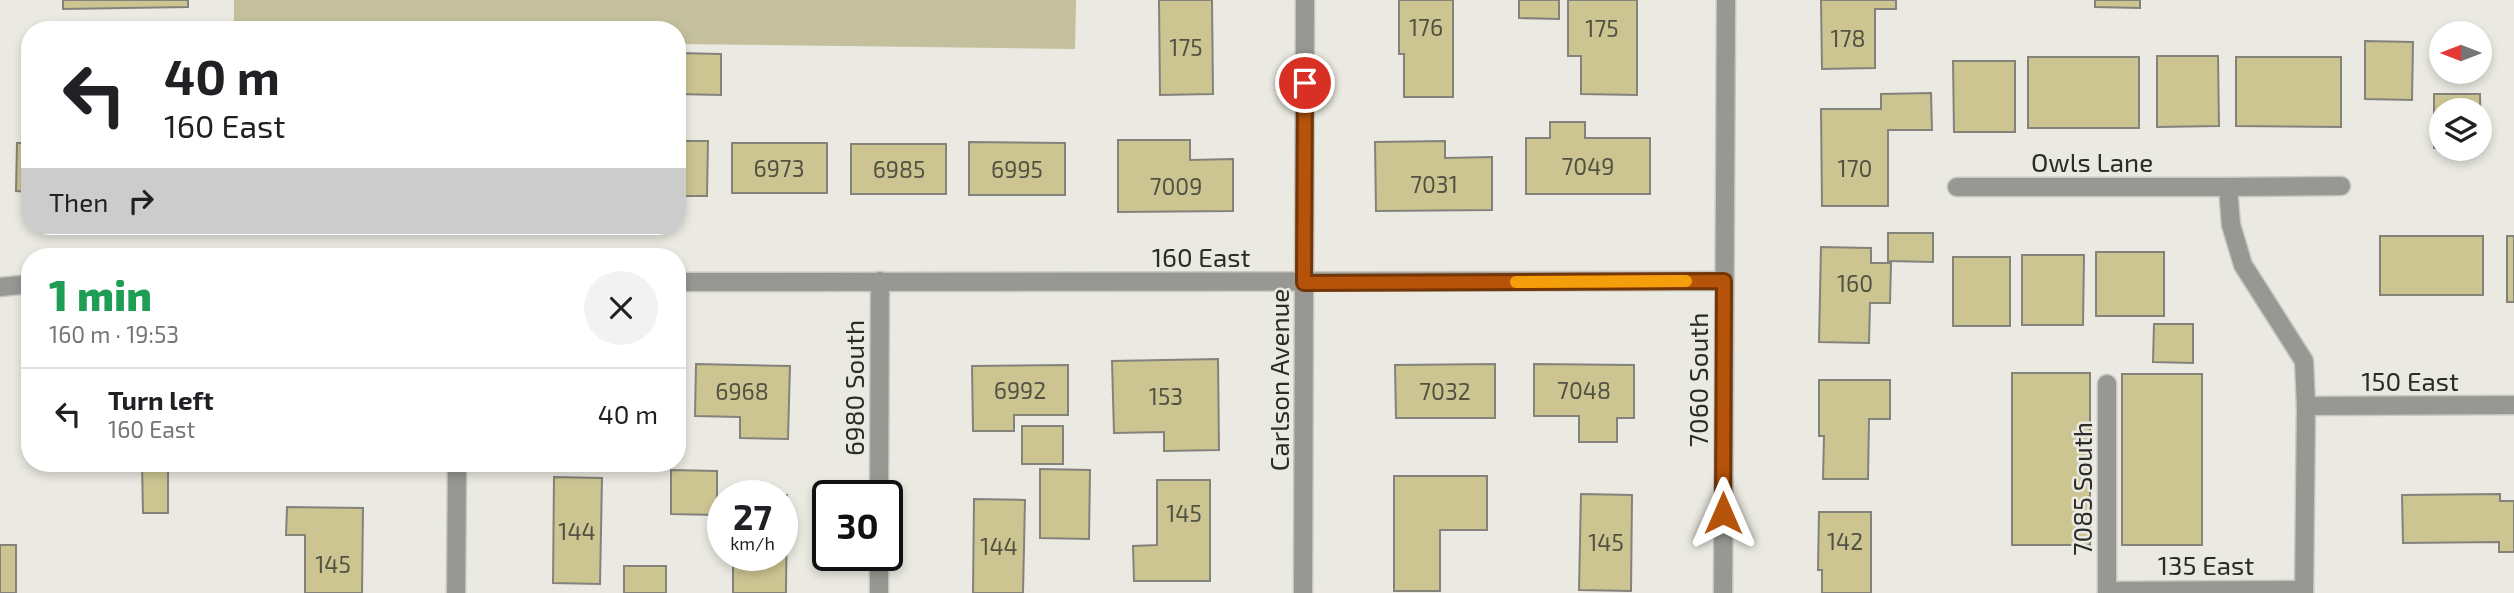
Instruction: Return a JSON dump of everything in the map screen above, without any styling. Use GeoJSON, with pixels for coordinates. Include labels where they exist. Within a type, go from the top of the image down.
{"type":"FeatureCollection","features":[{"type":"Feature","properties":{"kind":"street","name":"Carlson Avenue"},"geometry":{"type":"LineString","coordinates":[[1303,593],[1305,0]]}},
{"type":"Feature","properties":{"kind":"street","name":"7060 South"},"geometry":{"type":"LineString","coordinates":[[1723,593],[1726,0]]}},
{"type":"Feature","properties":{"kind":"street","name":"Owls Lane"},"geometry":{"type":"LineString","coordinates":[[1957,187],[2341,186]]}},
{"type":"Feature","properties":{"kind":"street"},"geometry":{"type":"LineString","coordinates":[[2228,187],[2231,225],[2243,265],[2304,361],[2304,591]]}},
{"type":"Feature","properties":{"kind":"street","name":"6980 South"},"geometry":{"type":"LineString","coordinates":[[879,480],[880,281]]}},
{"type":"Feature","properties":{"kind":"street","name":"160 East"},"geometry":{"type":"LineString","coordinates":[[686,282],[1724,281]]}},
{"type":"Feature","properties":{"kind":"street"},"geometry":{"type":"LineString","coordinates":[[0,287],[21,285]]}},
{"type":"Feature","properties":{"kind":"street","name":"7085 South"},"geometry":{"type":"LineString","coordinates":[[2107,384],[2107,592]]}},
{"type":"Feature","properties":{"kind":"street","name":"150 East"},"geometry":{"type":"LineString","coordinates":[[2306,406],[2514,405]]}},
{"type":"Feature","properties":{"kind":"street"},"geometry":{"type":"LineString","coordinates":[[456,593],[457,472]]}},
{"type":"Feature","properties":{"kind":"street"},"geometry":{"type":"LineString","coordinates":[[879,571],[879,593]]}},
{"type":"Feature","properties":{"kind":"street","name":"135 East"},"geometry":{"type":"LineString","coordinates":[[2107,592],[2304,591]]}},
{"type":"Feature","properties":{"kind":"shaded area"},"geometry":{"type":"Polygon","coordinates":[[[234,0],[1076,0],[1075,49],[686,44],[686,21],[234,21],[234,0]]]}},
{"type":"Feature","properties":{"kind":"building"},"geometry":{"type":"Polygon","coordinates":[[[63,0],[188,0],[188,7],[63,9],[63,0]]]}},
{"type":"Feature","properties":{"kind":"building"},"geometry":{"type":"Polygon","coordinates":[[[1159,0],[1212,0],[1213,94],[1160,95],[1159,0]]]}},
{"type":"Feature","properties":{"kind":"building"},"geometry":{"type":"Polygon","coordinates":[[[1399,0],[1453,0],[1453,97],[1404,97],[1404,54],[1399,54],[1399,0]]]}},
{"type":"Feature","properties":{"kind":"building"},"geometry":{"type":"Polygon","coordinates":[[[1519,0],[1559,0],[1559,19],[1519,18],[1519,0]]]}},
{"type":"Feature","properties":{"kind":"building"},"geometry":{"type":"Polygon","coordinates":[[[1568,0],[1637,0],[1637,95],[1581,94],[1581,56],[1568,56],[1568,0]]]}},
{"type":"Feature","properties":{"kind":"building"},"geometry":{"type":"Polygon","coordinates":[[[1821,0],[1896,0],[1896,9],[1875,9],[1875,68],[1822,69],[1821,0]]]}},
{"type":"Feature","properties":{"kind":"building"},"geometry":{"type":"Polygon","coordinates":[[[2095,0],[2140,0],[2140,8],[2095,7],[2095,0]]]}},
{"type":"Feature","properties":{"kind":"building"},"geometry":{"type":"Polygon","coordinates":[[[2365,41],[2413,42],[2412,100],[2365,99],[2365,41]]]}},
{"type":"Feature","properties":{"kind":"building"},"geometry":{"type":"Polygon","coordinates":[[[686,53],[721,54],[721,95],[686,94],[686,53]]]}},
{"type":"Feature","properties":{"kind":"building"},"geometry":{"type":"Polygon","coordinates":[[[2157,56],[2218,56],[2219,126],[2157,127],[2157,56]]]}},
{"type":"Feature","properties":{"kind":"building"},"geometry":{"type":"Polygon","coordinates":[[[2028,57],[2139,57],[2139,128],[2028,128],[2028,57]]]}},
{"type":"Feature","properties":{"kind":"building"},"geometry":{"type":"Polygon","coordinates":[[[2236,57],[2341,57],[2341,127],[2236,126],[2236,57]]]}},
{"type":"Feature","properties":{"kind":"building"},"geometry":{"type":"Polygon","coordinates":[[[1953,61],[2015,61],[2015,132],[1954,132],[1953,61]]]}},
{"type":"Feature","properties":{"kind":"building"},"geometry":{"type":"Polygon","coordinates":[[[1931,93],[1932,130],[1888,130],[1888,206],[1822,206],[1821,109],[1881,109],[1881,94],[1931,93]]]}},
{"type":"Feature","properties":{"kind":"building"},"geometry":{"type":"Polygon","coordinates":[[[2434,94],[2480,94],[2480,98],[2434,98],[2434,94]]]}},
{"type":"Feature","properties":{"kind":"building"},"geometry":{"type":"Polygon","coordinates":[[[1550,122],[1585,122],[1585,138],[1650,138],[1650,194],[1526,194],[1526,138],[1550,138],[1550,122]]]}},
{"type":"Feature","properties":{"kind":"building"},"geometry":{"type":"Polygon","coordinates":[[[1118,140],[1190,140],[1190,160],[1233,159],[1233,211],[1118,212],[1118,140]]]}},
{"type":"Feature","properties":{"kind":"building"},"geometry":{"type":"Polygon","coordinates":[[[686,141],[708,141],[707,196],[686,196],[686,141]]]}},
{"type":"Feature","properties":{"kind":"building"},"geometry":{"type":"Polygon","coordinates":[[[1445,141],[1445,158],[1492,157],[1492,210],[1376,211],[1375,142],[1445,141]]]}},
{"type":"Feature","properties":{"kind":"building"},"geometry":{"type":"Polygon","coordinates":[[[969,142],[1065,143],[1065,195],[969,195],[969,142]]]}},
{"type":"Feature","properties":{"kind":"building"},"geometry":{"type":"Polygon","coordinates":[[[17,143],[21,143],[21,191],[16,191],[17,143]]]}},
{"type":"Feature","properties":{"kind":"building"},"geometry":{"type":"Polygon","coordinates":[[[732,143],[827,143],[827,193],[732,193],[732,143]]]}},
{"type":"Feature","properties":{"kind":"building"},"geometry":{"type":"Polygon","coordinates":[[[851,144],[946,144],[946,194],[851,194],[851,144]]]}},
{"type":"Feature","properties":{"kind":"building"},"geometry":{"type":"Polygon","coordinates":[[[1888,233],[1933,233],[1933,262],[1888,261],[1888,233]]]}},
{"type":"Feature","properties":{"kind":"building"},"geometry":{"type":"Polygon","coordinates":[[[2380,236],[2483,236],[2483,295],[2380,295],[2380,236]]]}},
{"type":"Feature","properties":{"kind":"building"},"geometry":{"type":"Polygon","coordinates":[[[2507,236],[2514,236],[2514,302],[2507,302],[2507,236]]]}},
{"type":"Feature","properties":{"kind":"building"},"geometry":{"type":"Polygon","coordinates":[[[1821,247],[1871,248],[1871,263],[1891,263],[1890,303],[1870,303],[1869,343],[1819,342],[1821,247]]]}},
{"type":"Feature","properties":{"kind":"building"},"geometry":{"type":"Polygon","coordinates":[[[2096,252],[2164,252],[2164,316],[2096,316],[2096,252]]]}},
{"type":"Feature","properties":{"kind":"building"},"geometry":{"type":"Polygon","coordinates":[[[2022,255],[2084,255],[2083,325],[2022,325],[2022,255]]]}},
{"type":"Feature","properties":{"kind":"building"},"geometry":{"type":"Polygon","coordinates":[[[1953,257],[2010,257],[2010,326],[1953,326],[1953,257]]]}},
{"type":"Feature","properties":{"kind":"building"},"geometry":{"type":"Polygon","coordinates":[[[2154,324],[2193,324],[2193,363],[2153,362],[2154,324]]]}},
{"type":"Feature","properties":{"kind":"building"},"geometry":{"type":"Polygon","coordinates":[[[1218,359],[1219,450],[1164,451],[1164,432],[1114,433],[1112,361],[1218,359]]]}},
{"type":"Feature","properties":{"kind":"building"},"geometry":{"type":"Polygon","coordinates":[[[696,364],[790,366],[788,439],[740,438],[740,417],[695,416],[696,364]]]}},
{"type":"Feature","properties":{"kind":"building"},"geometry":{"type":"Polygon","coordinates":[[[1495,364],[1495,418],[1396,418],[1395,365],[1495,364]]]}},
{"type":"Feature","properties":{"kind":"building"},"geometry":{"type":"Polygon","coordinates":[[[1534,364],[1634,365],[1634,418],[1617,418],[1617,442],[1579,442],[1579,416],[1534,416],[1534,364]]]}},
{"type":"Feature","properties":{"kind":"building"},"geometry":{"type":"Polygon","coordinates":[[[1068,365],[1068,415],[1014,415],[1014,431],[973,431],[972,366],[1068,365]]]}},
{"type":"Feature","properties":{"kind":"building"},"geometry":{"type":"Polygon","coordinates":[[[2012,373],[2090,373],[2090,545],[2012,545],[2012,373]]]}},
{"type":"Feature","properties":{"kind":"building"},"geometry":{"type":"Polygon","coordinates":[[[2122,374],[2202,374],[2202,545],[2122,545],[2122,374]]]}},
{"type":"Feature","properties":{"kind":"building"},"geometry":{"type":"Polygon","coordinates":[[[1819,380],[1890,380],[1890,419],[1869,419],[1868,479],[1823,479],[1824,436],[1819,436],[1819,380]]]}},
{"type":"Feature","properties":{"kind":"building"},"geometry":{"type":"Polygon","coordinates":[[[1022,426],[1063,426],[1063,464],[1022,464],[1022,426]]]}},
{"type":"Feature","properties":{"kind":"building"},"geometry":{"type":"Polygon","coordinates":[[[1040,469],[1090,470],[1089,539],[1040,538],[1040,469]]]}},
{"type":"Feature","properties":{"kind":"building"},"geometry":{"type":"Polygon","coordinates":[[[717,471],[717,480],[707,480],[707,515],[671,514],[671,472],[717,471]]]}},
{"type":"Feature","properties":{"kind":"building"},"geometry":{"type":"Polygon","coordinates":[[[142,472],[168,472],[168,513],[143,513],[142,472]]]}},
{"type":"Feature","properties":{"kind":"building"},"geometry":{"type":"Polygon","coordinates":[[[1394,476],[1487,476],[1487,530],[1440,530],[1440,591],[1394,591],[1394,476]]]}},
{"type":"Feature","properties":{"kind":"building"},"geometry":{"type":"Polygon","coordinates":[[[554,477],[602,478],[600,584],[553,583],[554,477]]]}},
{"type":"Feature","properties":{"kind":"building"},"geometry":{"type":"Polygon","coordinates":[[[1157,480],[1210,480],[1210,581],[1134,581],[1133,546],[1157,545],[1157,480]]]}},
{"type":"Feature","properties":{"kind":"building"},"geometry":{"type":"Polygon","coordinates":[[[1581,494],[1632,495],[1631,591],[1579,590],[1581,494]]]}},
{"type":"Feature","properties":{"kind":"building"},"geometry":{"type":"Polygon","coordinates":[[[2500,494],[2500,501],[2514,501],[2514,552],[2499,552],[2499,542],[2403,543],[2402,495],[2500,494]]]}},
{"type":"Feature","properties":{"kind":"building"},"geometry":{"type":"Polygon","coordinates":[[[974,499],[1025,500],[1023,593],[973,593],[974,499]]]}},
{"type":"Feature","properties":{"kind":"building"},"geometry":{"type":"Polygon","coordinates":[[[287,507],[363,508],[362,593],[305,593],[305,535],[286,535],[287,507]]]}},
{"type":"Feature","properties":{"kind":"building"},"geometry":{"type":"Polygon","coordinates":[[[1819,512],[1871,512],[1871,593],[1822,593],[1822,570],[1818,570],[1819,512]]]}},
{"type":"Feature","properties":{"kind":"building"},"geometry":{"type":"Polygon","coordinates":[[[0,545],[16,545],[16,593],[0,593],[0,545]]]}},
{"type":"Feature","properties":{"kind":"building"},"geometry":{"type":"Polygon","coordinates":[[[624,566],[666,566],[666,593],[624,593],[624,566]]]}},
{"type":"Feature","properties":{"kind":"building"},"geometry":{"type":"Polygon","coordinates":[[[733,571],[786,571],[786,593],[733,593],[733,571]]]}},
{"type":"Feature","properties":{"kind":"slow traffic"},"geometry":{"type":"LineString","coordinates":[[1516,282],[1686,281]]}},
{"type":"Feature","properties":{"kind":"route"},"geometry":{"type":"LineString","coordinates":[[1305,83],[1304,283],[1724,281],[1723,513]]}}]}
